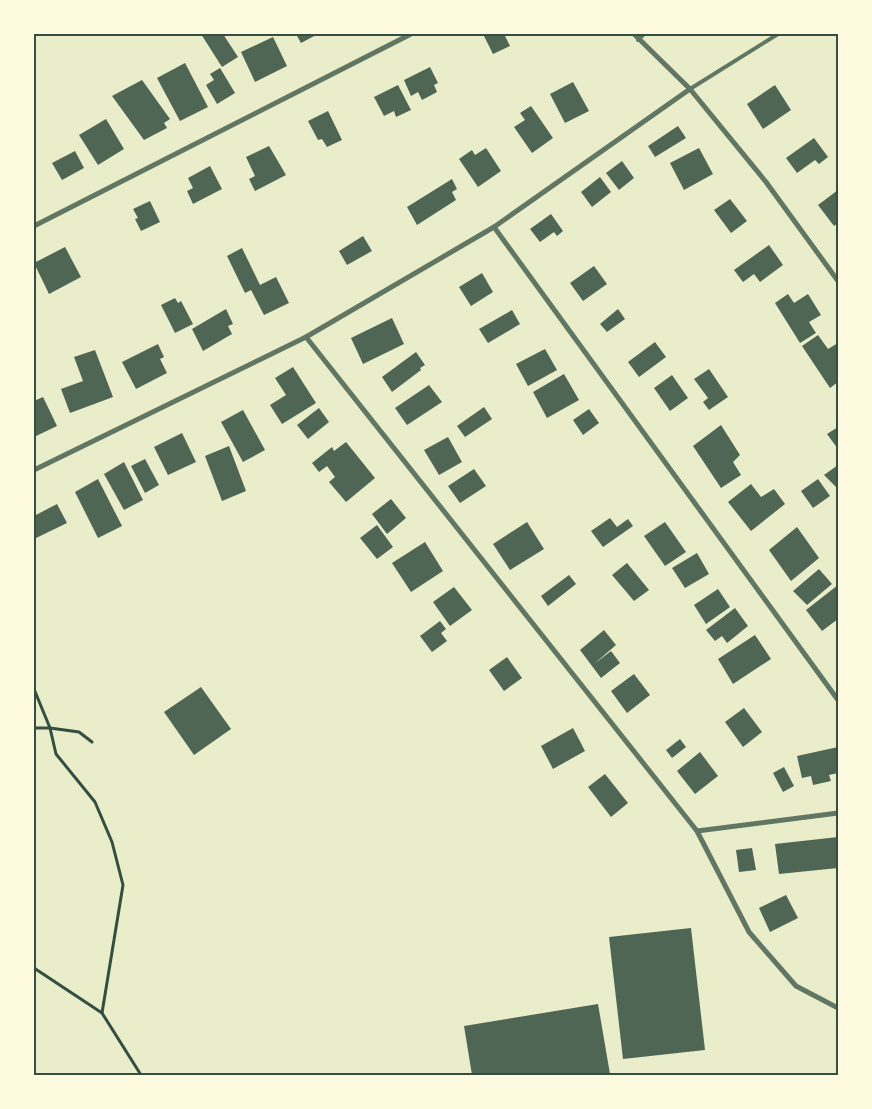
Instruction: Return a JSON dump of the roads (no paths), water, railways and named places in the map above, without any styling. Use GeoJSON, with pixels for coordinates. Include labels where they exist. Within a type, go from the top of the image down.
{"type":"FeatureCollection","features":[{"type":"Feature","properties":{"kind":"street"},"geometry":{"type":"LineString","coordinates":[[34,226],[411,34]]}},
{"type":"Feature","properties":{"kind":"street"},"geometry":{"type":"LineString","coordinates":[[634,34],[690,89],[766,182],[838,282]]}},
{"type":"Feature","properties":{"kind":"street"},"geometry":{"type":"LineString","coordinates":[[34,470],[306,337],[494,227],[690,89]]}},
{"type":"Feature","properties":{"kind":"street"},"geometry":{"type":"LineString","coordinates":[[494,227],[838,700]]}},
{"type":"Feature","properties":{"kind":"street"},"geometry":{"type":"LineString","coordinates":[[306,337],[697,831],[749,932],[796,986],[838,1008]]}},
{"type":"Feature","properties":{"kind":"street"},"geometry":{"type":"LineString","coordinates":[[697,831],[838,813]]}},
{"type":"Feature","properties":{"kind":"lane"},"geometry":{"type":"LineString","coordinates":[[638,40],[644,34]]}},
{"type":"Feature","properties":{"kind":"lane"},"geometry":{"type":"LineString","coordinates":[[690,89],[778,34]]}}]}
